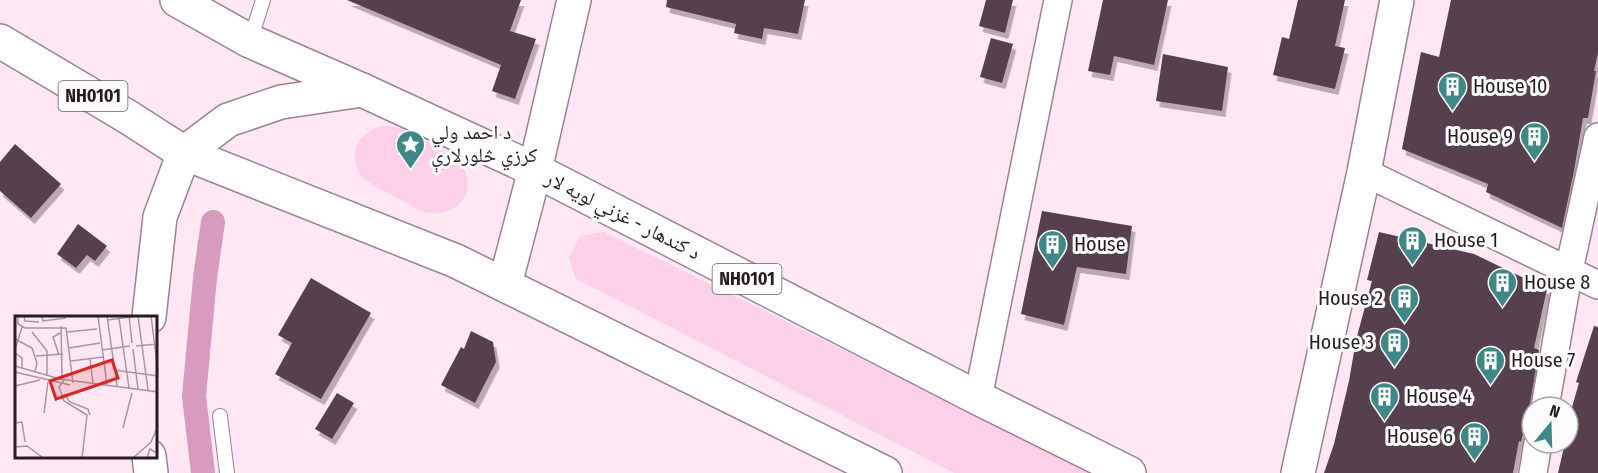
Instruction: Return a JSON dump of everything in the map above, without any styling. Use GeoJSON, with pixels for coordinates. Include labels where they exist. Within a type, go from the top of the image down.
{"type":"FeatureCollection","features":[{"type":"Feature","properties":{"kind":"main road","name":"د کندهار - غزني لويه لار"},"geometry":{"type":"LineString","coordinates":[[177,0],[250,41],[536,170],[978,398],[1129,473]]}},
{"type":"Feature","properties":{"kind":"main road"},"geometry":{"type":"LineString","coordinates":[[505,284],[536,170],[574,0]]}},
{"type":"Feature","properties":{"kind":"main road"},"geometry":{"type":"LineString","coordinates":[[1298,473],[1364,172],[1397,0]]}},
{"type":"Feature","properties":{"kind":"main road","name":"NH0101"},"geometry":{"type":"LineString","coordinates":[[0,41],[184,153],[431,251],[505,284],[885,473]]}},
{"type":"Feature","properties":{"kind":"main road"},"geometry":{"type":"LineString","coordinates":[[149,316],[160,217],[184,153],[228,120],[281,102],[362,90]]}},
{"type":"Feature","properties":{"kind":"main road"},"geometry":{"type":"LineString","coordinates":[[149,458],[151,473]]}},
{"type":"Feature","properties":{"kind":"street"},"geometry":{"type":"LineString","coordinates":[[978,398],[1058,0]]}},
{"type":"Feature","properties":{"kind":"street"},"geometry":{"type":"LineString","coordinates":[[1547,395],[1569,270],[1598,137]]}},
{"type":"Feature","properties":{"kind":"street"},"geometry":{"type":"LineString","coordinates":[[1364,172],[1598,285]]}},
{"type":"Feature","properties":{"kind":"street"},"geometry":{"type":"LineString","coordinates":[[1533,473],[1536,455]]}},
{"type":"Feature","properties":{"kind":"lane"},"geometry":{"type":"LineString","coordinates":[[250,41],[263,0]]}},
{"type":"Feature","properties":{"kind":"lane"},"geometry":{"type":"LineString","coordinates":[[220,416],[227,473]]}},
{"type":"Feature","properties":{"kind":"shaded area"},"geometry":{"type":"Polygon","coordinates":[[[381,126],[395,127],[405,131],[434,145],[459,162],[467,178],[468,188],[459,204],[442,212],[421,211],[364,180],[356,163],[356,148],[365,135],[381,126]]]}},
{"type":"Feature","properties":{"kind":"shaded area"},"geometry":{"type":"Polygon","coordinates":[[[604,232],[1093,473],[954,473],[575,278],[569,258],[580,236],[604,232]]]}},
{"type":"Feature","properties":{"kind":"building"},"geometry":{"type":"Polygon","coordinates":[[[347,0],[521,0],[510,31],[536,39],[515,99],[492,91],[501,65],[347,0]]]}},
{"type":"Feature","properties":{"kind":"building"},"geometry":{"type":"Polygon","coordinates":[[[667,0],[805,0],[798,34],[764,28],[762,39],[734,33],[736,24],[666,7],[667,0]]]}},
{"type":"Feature","properties":{"kind":"building"},"geometry":{"type":"Polygon","coordinates":[[[986,0],[1013,0],[1005,33],[979,26],[986,0]]]}},
{"type":"Feature","properties":{"kind":"building"},"geometry":{"type":"Polygon","coordinates":[[[1103,0],[1168,0],[1154,65],[1114,56],[1110,75],[1088,71],[1103,0]]]}},
{"type":"Feature","properties":{"kind":"building"},"geometry":{"type":"Polygon","coordinates":[[[1298,0],[1345,0],[1335,46],[1345,48],[1335,89],[1273,75],[1282,37],[1289,39],[1298,0]]]}},
{"type":"Feature","properties":{"kind":"building"},"geometry":{"type":"Polygon","coordinates":[[[1451,0],[1598,0],[1598,53],[1594,71],[1596,71],[1588,118],[1583,118],[1562,228],[1486,192],[1488,184],[1402,149],[1421,52],[1439,57],[1451,0]]]}},
{"type":"Feature","properties":{"kind":"building"},"geometry":{"type":"Polygon","coordinates":[[[991,38],[1013,44],[1002,83],[980,77],[991,38]]]}},
{"type":"Feature","properties":{"kind":"building"},"geometry":{"type":"Polygon","coordinates":[[[1163,54],[1228,67],[1222,111],[1156,101],[1163,54]]]}},
{"type":"Feature","properties":{"kind":"building"},"geometry":{"type":"Polygon","coordinates":[[[15,144],[61,184],[31,218],[0,191],[0,162],[15,144]]]}},
{"type":"Feature","properties":{"kind":"building","name":"House"},"geometry":{"type":"Polygon","coordinates":[[[1042,211],[1132,226],[1126,274],[1077,267],[1064,325],[1021,314],[1042,211]]]}},
{"type":"Feature","properties":{"kind":"building"},"geometry":{"type":"Polygon","coordinates":[[[78,224],[107,246],[95,261],[87,255],[76,268],[57,254],[78,224]]]}},
{"type":"Feature","properties":{"kind":"building"},"geometry":{"type":"Polygon","coordinates":[[[1379,232],[1474,254],[1547,289],[1534,348],[1539,350],[1532,395],[1520,395],[1520,442],[1513,473],[1324,473],[1334,444],[1356,340],[1372,281],[1367,280],[1379,232]]]}},
{"type":"Feature","properties":{"kind":"building"},"geometry":{"type":"Polygon","coordinates":[[[311,278],[371,313],[321,399],[275,374],[292,343],[278,335],[311,278]]]}},
{"type":"Feature","properties":{"kind":"building"},"geometry":{"type":"Polygon","coordinates":[[[1594,326],[1598,327],[1598,473],[1558,473],[1562,455],[1580,455],[1580,395],[1576,395],[1579,383],[1576,382],[1594,326]]]}},
{"type":"Feature","properties":{"kind":"building"},"geometry":{"type":"Polygon","coordinates":[[[471,331],[493,342],[496,362],[475,403],[441,385],[461,347],[464,349],[471,331]]]}},
{"type":"Feature","properties":{"kind":"building"},"geometry":{"type":"Polygon","coordinates":[[[337,393],[354,403],[332,439],[315,429],[337,393]]]}},
{"type":"Feature","properties":{"kind":"waterway"},"geometry":{"type":"LineString","coordinates":[[203,473],[194,396],[205,278],[213,222]]}},
{"type":"Feature","properties":{"kind":"place","name":"House 10"},"geometry":{"type":"Point","coordinates":[1452,112]}},
{"type":"Feature","properties":{"kind":"place","name":"House 9"},"geometry":{"type":"Point","coordinates":[1534,162]}},
{"type":"Feature","properties":{"kind":"place","name":"د احمد ولي کرزي څلورلارې"},"geometry":{"type":"Point","coordinates":[410,170]}},
{"type":"Feature","properties":{"kind":"place","name":"House 1"},"geometry":{"type":"Point","coordinates":[1413,266]}},
{"type":"Feature","properties":{"kind":"place","name":"House"},"geometry":{"type":"Point","coordinates":[1053,270]}},
{"type":"Feature","properties":{"kind":"place","name":"House 8"},"geometry":{"type":"Point","coordinates":[1503,308]}},
{"type":"Feature","properties":{"kind":"place","name":"House 2"},"geometry":{"type":"Point","coordinates":[1404,324]}},
{"type":"Feature","properties":{"kind":"place","name":"House 3"},"geometry":{"type":"Point","coordinates":[1395,368]}},
{"type":"Feature","properties":{"kind":"place","name":"House 7"},"geometry":{"type":"Point","coordinates":[1490,386]}},
{"type":"Feature","properties":{"kind":"place","name":"House 4"},"geometry":{"type":"Point","coordinates":[1385,422]}},
{"type":"Feature","properties":{"kind":"place","name":"House 6"},"geometry":{"type":"Point","coordinates":[1474,462]}}]}
